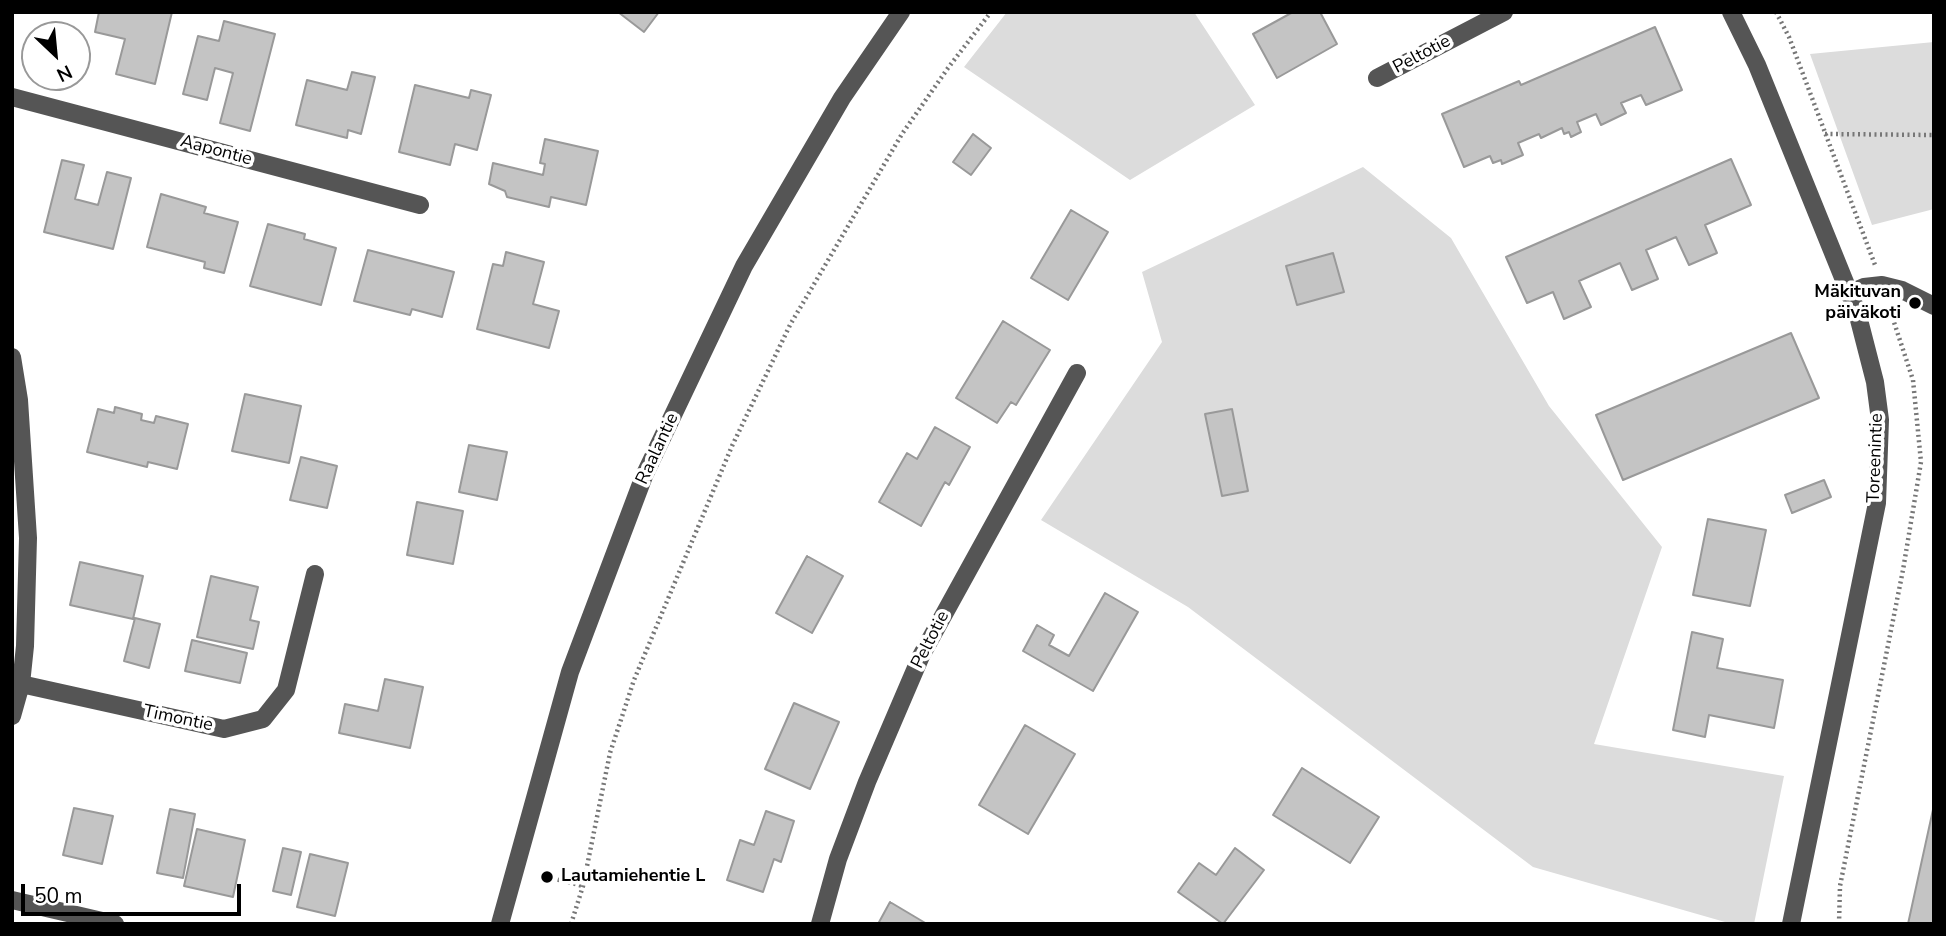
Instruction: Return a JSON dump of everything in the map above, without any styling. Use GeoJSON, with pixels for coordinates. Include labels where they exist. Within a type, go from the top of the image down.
{"type":"FeatureCollection","features":[{"type":"Feature","properties":{"kind":"street","name":"Raalantie"},"geometry":{"type":"LineString","coordinates":[[500,924],[570,672],[644,476],[744,267],[842,99],[901,12]]}},
{"type":"Feature","properties":{"kind":"street","name":"Peltotie"},"geometry":{"type":"LineString","coordinates":[[1377,78],[1504,12]]}},
{"type":"Feature","properties":{"kind":"street","name":"Toreenintie"},"geometry":{"type":"LineString","coordinates":[[1731,12],[1757,65],[1850,293],[1875,383],[1880,420],[1877,503],[1791,924]]}},
{"type":"Feature","properties":{"kind":"street","name":"Aapontie"},"geometry":{"type":"LineString","coordinates":[[12,97],[420,205]]}},
{"type":"Feature","properties":{"kind":"street"},"geometry":{"type":"LineString","coordinates":[[1850,293],[1864,287],[1882,285],[1902,290],[1934,306]]}},
{"type":"Feature","properties":{"kind":"street"},"geometry":{"type":"LineString","coordinates":[[12,357],[19,400],[28,538],[25,646],[21,684],[12,716]]}},
{"type":"Feature","properties":{"kind":"street","name":"Peltotie"},"geometry":{"type":"LineString","coordinates":[[820,924],[838,859],[867,782],[922,656],[1077,373]]}},
{"type":"Feature","properties":{"kind":"street","name":"Timontie"},"geometry":{"type":"LineString","coordinates":[[21,684],[223,729],[263,719],[286,690],[315,574]]}},
{"type":"Feature","properties":{"kind":"street"},"geometry":{"type":"LineString","coordinates":[[12,900],[115,924]]}},
{"type":"Feature","properties":{"kind":"path"},"geometry":{"type":"LineString","coordinates":[[571,924],[583,886],[610,753],[634,680],[732,446],[790,325],[902,134],[991,12]]}},
{"type":"Feature","properties":{"kind":"path"},"geometry":{"type":"LineString","coordinates":[[1825,134],[1934,135]]}},
{"type":"Feature","properties":{"kind":"path"},"geometry":{"type":"LineString","coordinates":[[547,877],[583,886]]}},
{"type":"Feature","properties":{"kind":"shaded area"},"geometry":{"type":"Polygon","coordinates":[[[1007,12],[1194,12],[1255,105],[1130,180],[964,67],[1007,12]]]}},
{"type":"Feature","properties":{"kind":"shaded area"},"geometry":{"type":"Polygon","coordinates":[[[1934,42],[1934,209],[1872,225],[1810,54],[1934,42]]]}},
{"type":"Feature","properties":{"kind":"shaded area"},"geometry":{"type":"Polygon","coordinates":[[[1363,167],[1451,238],[1549,406],[1662,547],[1594,744],[1784,776],[1754,924],[1732,924],[1533,867],[1188,607],[1041,520],[1162,342],[1142,272],[1363,167]]]}},
{"type":"Feature","properties":{"kind":"building"},"geometry":{"type":"Polygon","coordinates":[[[99,12],[172,12],[155,84],[116,74],[125,39],[95,32],[99,12]]]}},
{"type":"Feature","properties":{"kind":"building"},"geometry":{"type":"Polygon","coordinates":[[[618,12],[659,12],[644,32],[618,12]]]}},
{"type":"Feature","properties":{"kind":"building"},"geometry":{"type":"Polygon","coordinates":[[[1293,12],[1320,12],[1337,44],[1277,78],[1253,34],[1293,12]]]}},
{"type":"Feature","properties":{"kind":"building"},"geometry":{"type":"Polygon","coordinates":[[[224,21],[275,34],[250,131],[220,123],[233,73],[215,68],[207,100],[183,94],[198,36],[219,41],[224,21]]]}},
{"type":"Feature","properties":{"kind":"building"},"geometry":{"type":"Polygon","coordinates":[[[1655,27],[1682,90],[1646,105],[1641,95],[1621,103],[1626,113],[1601,125],[1596,114],[1577,122],[1581,132],[1571,137],[1569,132],[1564,134],[1562,128],[1541,138],[1539,134],[1518,143],[1523,155],[1502,164],[1501,160],[1493,163],[1490,156],[1464,167],[1442,114],[1519,81],[1521,85],[1655,27]]]}},
{"type":"Feature","properties":{"kind":"building"},"geometry":{"type":"Polygon","coordinates":[[[352,72],[375,77],[361,134],[348,130],[347,138],[296,125],[307,80],[347,90],[352,72]]]}},
{"type":"Feature","properties":{"kind":"building"},"geometry":{"type":"Polygon","coordinates":[[[415,85],[469,98],[471,90],[491,95],[477,150],[455,144],[450,165],[399,152],[415,85]]]}},
{"type":"Feature","properties":{"kind":"building"},"geometry":{"type":"Polygon","coordinates":[[[973,134],[991,148],[971,175],[953,162],[973,134]]]}},
{"type":"Feature","properties":{"kind":"building"},"geometry":{"type":"Polygon","coordinates":[[[545,139],[598,151],[586,205],[551,197],[549,207],[507,197],[505,191],[489,184],[493,163],[543,175],[545,164],[540,163],[545,139]]]}},
{"type":"Feature","properties":{"kind":"building"},"geometry":{"type":"Polygon","coordinates":[[[1731,159],[1751,205],[1705,225],[1717,253],[1689,265],[1676,237],[1646,250],[1658,279],[1632,290],[1620,263],[1579,281],[1591,307],[1564,319],[1553,292],[1527,303],[1506,257],[1731,159]]]}},
{"type":"Feature","properties":{"kind":"building"},"geometry":{"type":"Polygon","coordinates":[[[62,160],[84,165],[75,199],[98,205],[107,172],[131,178],[113,249],[44,232],[62,160]]]}},
{"type":"Feature","properties":{"kind":"building"},"geometry":{"type":"Polygon","coordinates":[[[161,194],[206,207],[204,213],[238,222],[224,273],[204,268],[205,262],[147,247],[161,194]]]}},
{"type":"Feature","properties":{"kind":"building"},"geometry":{"type":"Polygon","coordinates":[[[1071,210],[1108,232],[1068,300],[1031,278],[1071,210]]]}},
{"type":"Feature","properties":{"kind":"building"},"geometry":{"type":"Polygon","coordinates":[[[268,224],[305,234],[304,239],[336,248],[321,305],[250,286],[268,224]]]}},
{"type":"Feature","properties":{"kind":"building"},"geometry":{"type":"Polygon","coordinates":[[[368,250],[454,272],[442,317],[412,309],[410,315],[354,301],[368,250]]]}},
{"type":"Feature","properties":{"kind":"building"},"geometry":{"type":"Polygon","coordinates":[[[506,252],[544,262],[533,304],[559,311],[549,348],[477,329],[493,264],[503,266],[506,252]]]}},
{"type":"Feature","properties":{"kind":"building"},"geometry":{"type":"Polygon","coordinates":[[[1333,253],[1344,292],[1297,305],[1286,266],[1333,253]]]}},
{"type":"Feature","properties":{"kind":"building"},"geometry":{"type":"Polygon","coordinates":[[[1003,321],[1050,350],[1016,405],[1011,402],[997,423],[956,398],[1003,321]]]}},
{"type":"Feature","properties":{"kind":"building"},"geometry":{"type":"Polygon","coordinates":[[[1791,333],[1819,398],[1623,480],[1596,415],[1791,333]]]}},
{"type":"Feature","properties":{"kind":"building"},"geometry":{"type":"Polygon","coordinates":[[[245,394],[301,406],[289,463],[232,451],[245,394]]]}},
{"type":"Feature","properties":{"kind":"building"},"geometry":{"type":"Polygon","coordinates":[[[115,407],[142,414],[141,420],[154,423],[156,416],[188,424],[177,469],[148,462],[147,467],[87,452],[98,409],[114,413],[115,407]]]}},
{"type":"Feature","properties":{"kind":"building"},"geometry":{"type":"Polygon","coordinates":[[[1232,409],[1248,491],[1222,496],[1205,414],[1232,409]]]}},
{"type":"Feature","properties":{"kind":"building"},"geometry":{"type":"Polygon","coordinates":[[[935,427],[970,447],[949,485],[945,482],[921,526],[879,502],[907,453],[917,459],[935,427]]]}},
{"type":"Feature","properties":{"kind":"building"},"geometry":{"type":"Polygon","coordinates":[[[469,445],[507,452],[497,500],[459,492],[469,445]]]}},
{"type":"Feature","properties":{"kind":"building"},"geometry":{"type":"Polygon","coordinates":[[[301,457],[337,466],[327,508],[290,500],[301,457]]]}},
{"type":"Feature","properties":{"kind":"building"},"geometry":{"type":"Polygon","coordinates":[[[1824,480],[1831,497],[1792,513],[1785,495],[1824,480]]]}},
{"type":"Feature","properties":{"kind":"building"},"geometry":{"type":"Polygon","coordinates":[[[417,502],[463,511],[453,564],[407,555],[417,502]]]}},
{"type":"Feature","properties":{"kind":"building"},"geometry":{"type":"Polygon","coordinates":[[[1708,519],[1766,530],[1750,606],[1693,595],[1708,519]]]}},
{"type":"Feature","properties":{"kind":"building"},"geometry":{"type":"Polygon","coordinates":[[[807,556],[843,576],[812,633],[776,613],[807,556]]]}},
{"type":"Feature","properties":{"kind":"building"},"geometry":{"type":"Polygon","coordinates":[[[80,562],[143,576],[133,619],[70,605],[80,562]]]}},
{"type":"Feature","properties":{"kind":"building"},"geometry":{"type":"Polygon","coordinates":[[[211,576],[258,587],[250,620],[259,622],[253,649],[197,637],[211,576]]]}},
{"type":"Feature","properties":{"kind":"building"},"geometry":{"type":"Polygon","coordinates":[[[1105,593],[1138,612],[1093,691],[1023,651],[1037,625],[1054,635],[1049,645],[1069,656],[1105,593]]]}},
{"type":"Feature","properties":{"kind":"building"},"geometry":{"type":"Polygon","coordinates":[[[135,618],[160,624],[149,668],[124,661],[135,618]]]}},
{"type":"Feature","properties":{"kind":"building"},"geometry":{"type":"Polygon","coordinates":[[[1692,632],[1723,639],[1717,668],[1783,680],[1774,728],[1709,715],[1705,737],[1673,730],[1692,632]]]}},
{"type":"Feature","properties":{"kind":"building"},"geometry":{"type":"Polygon","coordinates":[[[192,640],[247,653],[240,683],[185,671],[192,640]]]}},
{"type":"Feature","properties":{"kind":"building"},"geometry":{"type":"Polygon","coordinates":[[[385,679],[423,687],[410,748],[339,733],[345,704],[378,711],[385,679]]]}},
{"type":"Feature","properties":{"kind":"building"},"geometry":{"type":"Polygon","coordinates":[[[794,703],[839,722],[810,789],[765,769],[794,703]]]}},
{"type":"Feature","properties":{"kind":"building"},"geometry":{"type":"Polygon","coordinates":[[[1025,725],[1075,754],[1028,834],[979,805],[1025,725]]]}},
{"type":"Feature","properties":{"kind":"building"},"geometry":{"type":"Polygon","coordinates":[[[1302,768],[1379,817],[1350,863],[1273,815],[1302,768]]]}},
{"type":"Feature","properties":{"kind":"building"},"geometry":{"type":"Polygon","coordinates":[[[1934,805],[1934,924],[1908,924],[1934,805]]]}},
{"type":"Feature","properties":{"kind":"building"},"geometry":{"type":"Polygon","coordinates":[[[74,808],[113,816],[102,864],[63,855],[74,808]]]}},
{"type":"Feature","properties":{"kind":"building"},"geometry":{"type":"Polygon","coordinates":[[[170,809],[195,814],[183,878],[157,873],[170,809]]]}},
{"type":"Feature","properties":{"kind":"building"},"geometry":{"type":"Polygon","coordinates":[[[766,811],[794,821],[781,862],[774,859],[763,892],[727,880],[740,840],[754,845],[766,811]]]}},
{"type":"Feature","properties":{"kind":"building"},"geometry":{"type":"Polygon","coordinates":[[[197,829],[245,840],[233,897],[184,886],[197,829]]]}},
{"type":"Feature","properties":{"kind":"building"},"geometry":{"type":"Polygon","coordinates":[[[283,848],[301,852],[291,895],[273,891],[283,848]]]}},
{"type":"Feature","properties":{"kind":"building"},"geometry":{"type":"Polygon","coordinates":[[[1235,848],[1264,870],[1223,924],[1178,892],[1199,863],[1216,875],[1235,848]]]}},
{"type":"Feature","properties":{"kind":"building"},"geometry":{"type":"Polygon","coordinates":[[[310,854],[348,863],[335,916],[297,907],[310,854]]]}},
{"type":"Feature","properties":{"kind":"building"},"geometry":{"type":"Polygon","coordinates":[[[890,902],[927,924],[878,924],[890,902]]]}},
{"type":"Feature","properties":{"kind":"place","name":"Mäkituvan päiväkoti"},"geometry":{"type":"Point","coordinates":[1915,303]}},
{"type":"Feature","properties":{"kind":"place","name":"Lautamiehentie L"},"geometry":{"type":"Point","coordinates":[547,877]}}]}
